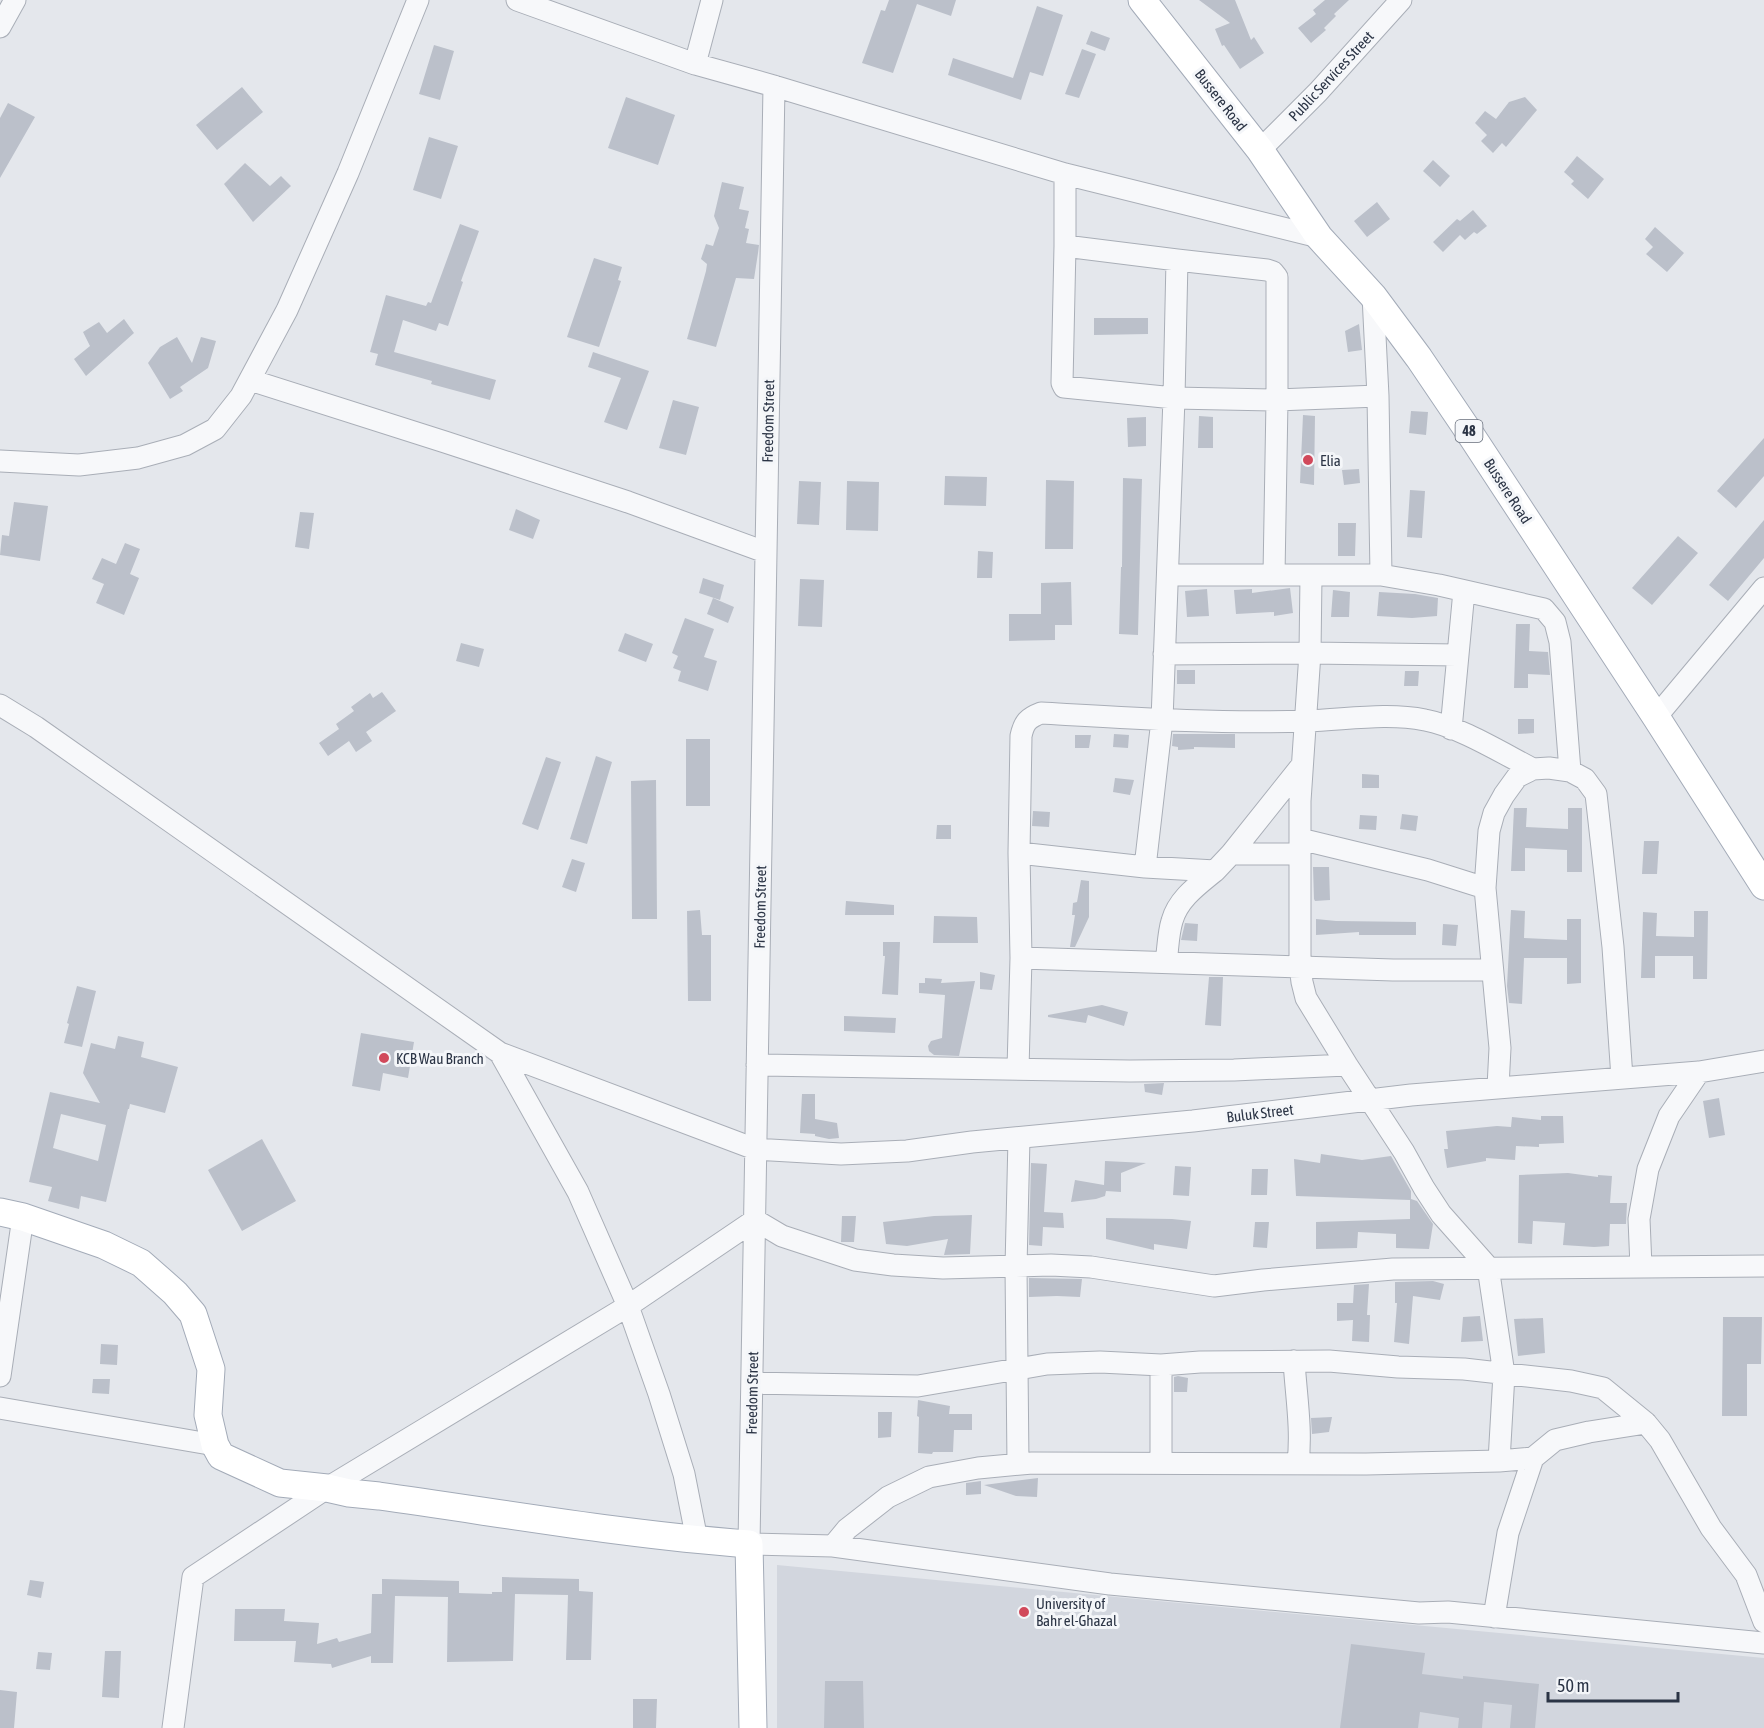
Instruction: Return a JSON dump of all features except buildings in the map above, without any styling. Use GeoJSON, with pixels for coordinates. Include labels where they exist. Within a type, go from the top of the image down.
{"type":"FeatureCollection","features":[{"type":"Feature","properties":{"kind":"main road","name":"Bussere Road"},"geometry":{"type":"LineString","coordinates":[[1142,0],[1260,150],[1318,237],[1373,296],[1419,358],[1656,717],[1764,886]]}},
{"type":"Feature","properties":{"kind":"main road"},"geometry":{"type":"LineString","coordinates":[[12,1215],[104,1245],[141,1263],[181,1300],[193,1314],[211,1369],[208,1415],[215,1445],[221,1456],[280,1483],[560,1523],[749,1544]]}},
{"type":"Feature","properties":{"kind":"main road","name":"Freedom Street"},"geometry":{"type":"LineString","coordinates":[[749,1544],[753,1728]]}},
{"type":"Feature","properties":{"kind":"street"},"geometry":{"type":"LineString","coordinates":[[0,27],[15,0]]}},
{"type":"Feature","properties":{"kind":"street"},"geometry":{"type":"LineString","coordinates":[[0,461],[79,465],[138,458],[185,445],[215,429],[241,396],[287,310],[348,173],[418,0]]}},
{"type":"Feature","properties":{"kind":"street"},"geometry":{"type":"LineString","coordinates":[[517,0],[694,64],[1065,174],[1318,237]]}},
{"type":"Feature","properties":{"kind":"street"},"geometry":{"type":"LineString","coordinates":[[694,64],[712,0]]}},
{"type":"Feature","properties":{"kind":"street","name":"Public Services Street"},"geometry":{"type":"LineString","coordinates":[[1260,150],[1318,92],[1401,0]]}},
{"type":"Feature","properties":{"kind":"street","name":"Freedom Street"},"geometry":{"type":"LineString","coordinates":[[749,1544],[774,86]]}},
{"type":"Feature","properties":{"kind":"street"},"geometry":{"type":"LineString","coordinates":[[1065,174],[1062,380],[1064,387],[1174,398],[1277,400],[1378,396]]}},
{"type":"Feature","properties":{"kind":"street"},"geometry":{"type":"LineString","coordinates":[[1065,246],[1268,270],[1277,277],[1274,575]]}},
{"type":"Feature","properties":{"kind":"street"},"geometry":{"type":"LineString","coordinates":[[1144,867],[1162,720],[1177,260]]}},
{"type":"Feature","properties":{"kind":"street"},"geometry":{"type":"LineString","coordinates":[[1373,296],[1378,396],[1381,576]]}},
{"type":"Feature","properties":{"kind":"street"},"geometry":{"type":"LineString","coordinates":[[250,380],[445,441],[765,552]]}},
{"type":"Feature","properties":{"kind":"street"},"geometry":{"type":"LineString","coordinates":[[1168,575],[1381,576],[1544,609],[1555,622],[1560,642],[1570,771]]}},
{"type":"Feature","properties":{"kind":"street"},"geometry":{"type":"LineString","coordinates":[[1311,576],[1310,653],[1302,765],[1300,846],[1302,982],[1306,998],[1369,1101],[1404,1152],[1424,1188],[1441,1214],[1488,1268],[1504,1374],[1499,1461]]}},
{"type":"Feature","properties":{"kind":"street"},"geometry":{"type":"LineString","coordinates":[[1656,717],[1764,588]]}},
{"type":"Feature","properties":{"kind":"street"},"geometry":{"type":"LineString","coordinates":[[1451,729],[1464,591]]}},
{"type":"Feature","properties":{"kind":"street"},"geometry":{"type":"LineString","coordinates":[[1164,654],[1457,655]]}},
{"type":"Feature","properties":{"kind":"street"},"geometry":{"type":"LineString","coordinates":[[0,705],[46,734],[500,1053],[578,1192],[628,1306],[684,1474],[697,1540]]}},
{"type":"Feature","properties":{"kind":"street"},"geometry":{"type":"LineString","coordinates":[[1018,1069],[1021,958],[1018,853],[1021,736],[1024,724],[1031,717],[1041,713],[1162,720],[1306,721],[1399,717],[1426,720],[1451,729],[1533,769]]}},
{"type":"Feature","properties":{"kind":"street"},"geometry":{"type":"LineString","coordinates":[[1166,963],[1172,919],[1179,906],[1186,896],[1231,854],[1302,765]]}},
{"type":"Feature","properties":{"kind":"street"},"geometry":{"type":"LineString","coordinates":[[1498,1087],[1500,1048],[1485,888],[1489,831],[1494,813],[1504,795],[1517,777],[1533,769],[1549,768],[1570,771],[1585,779],[1596,794],[1613,946],[1622,1077]]}},
{"type":"Feature","properties":{"kind":"street"},"geometry":{"type":"LineString","coordinates":[[1231,854],[1300,846],[1428,870],[1485,888]]}},
{"type":"Feature","properties":{"kind":"street"},"geometry":{"type":"LineString","coordinates":[[1018,853],[1144,867],[1215,871]]}},
{"type":"Feature","properties":{"kind":"street"},"geometry":{"type":"LineString","coordinates":[[1021,958],[1393,970],[1492,970]]}},
{"type":"Feature","properties":{"kind":"street","name":"Buluk Street"},"geometry":{"type":"LineString","coordinates":[[500,1053],[755,1149],[852,1153],[907,1150],[1193,1122],[1498,1087],[1699,1072],[1764,1061]]}},
{"type":"Feature","properties":{"kind":"street"},"geometry":{"type":"LineString","coordinates":[[757,1065],[1130,1071],[1234,1070],[1347,1065]]}},
{"type":"Feature","properties":{"kind":"street"},"geometry":{"type":"LineString","coordinates":[[1641,1267],[1639,1220],[1648,1169],[1669,1116],[1699,1072]]}},
{"type":"Feature","properties":{"kind":"street"},"geometry":{"type":"LineString","coordinates":[[1018,1464],[1016,1267],[1019,1138]]}},
{"type":"Feature","properties":{"kind":"street"},"geometry":{"type":"LineString","coordinates":[[0,1376],[12,1215]]}},
{"type":"Feature","properties":{"kind":"street"},"geometry":{"type":"LineString","coordinates":[[173,1728],[193,1577],[327,1488],[628,1306],[755,1220],[782,1236],[855,1260],[943,1268],[1051,1265],[1091,1268],[1214,1286],[1393,1269],[1764,1266]]}},
{"type":"Feature","properties":{"kind":"street"},"geometry":{"type":"LineString","coordinates":[[1294,1361],[1298,1413],[1298,1463]]}},
{"type":"Feature","properties":{"kind":"street"},"geometry":{"type":"LineString","coordinates":[[753,1383],[918,1386],[1047,1364],[1100,1362],[1161,1365],[1200,1362],[1329,1361],[1398,1367],[1464,1369],[1553,1379],[1603,1388],[1646,1423],[1660,1440],[1711,1528],[1746,1575],[1764,1622]]}},
{"type":"Feature","properties":{"kind":"street"},"geometry":{"type":"LineString","coordinates":[[1161,1365],[1161,1463]]}},
{"type":"Feature","properties":{"kind":"street"},"geometry":{"type":"LineString","coordinates":[[0,1408],[215,1445]]}},
{"type":"Feature","properties":{"kind":"street"},"geometry":{"type":"LineString","coordinates":[[1494,1617],[1508,1533],[1533,1458],[1555,1440],[1646,1423]]}},
{"type":"Feature","properties":{"kind":"street"},"geometry":{"type":"LineString","coordinates":[[833,1546],[847,1529],[888,1497],[929,1477],[978,1468],[1018,1464],[1366,1464],[1533,1458]]}},
{"type":"Feature","properties":{"kind":"street"},"geometry":{"type":"LineString","coordinates":[[749,1544],[833,1546],[1110,1584],[1419,1613],[1448,1612],[1764,1643]]}},
{"type":"Feature","properties":{"kind":"shaded area","name":"University of Bahr el-Ghazal"},"geometry":{"type":"Polygon","coordinates":[[[777,1565],[1764,1658],[1764,1728],[777,1728],[777,1565]]]}},
{"type":"Feature","properties":{"kind":"place","name":"Elia"},"geometry":{"type":"Point","coordinates":[1308,460]}},
{"type":"Feature","properties":{"kind":"place","name":"KCB Wau Branch"},"geometry":{"type":"Point","coordinates":[384,1058]}},
{"type":"Feature","properties":{"kind":"place","name":"University of Bahr el-Ghazal"},"geometry":{"type":"Point","coordinates":[1024,1612]}}]}
